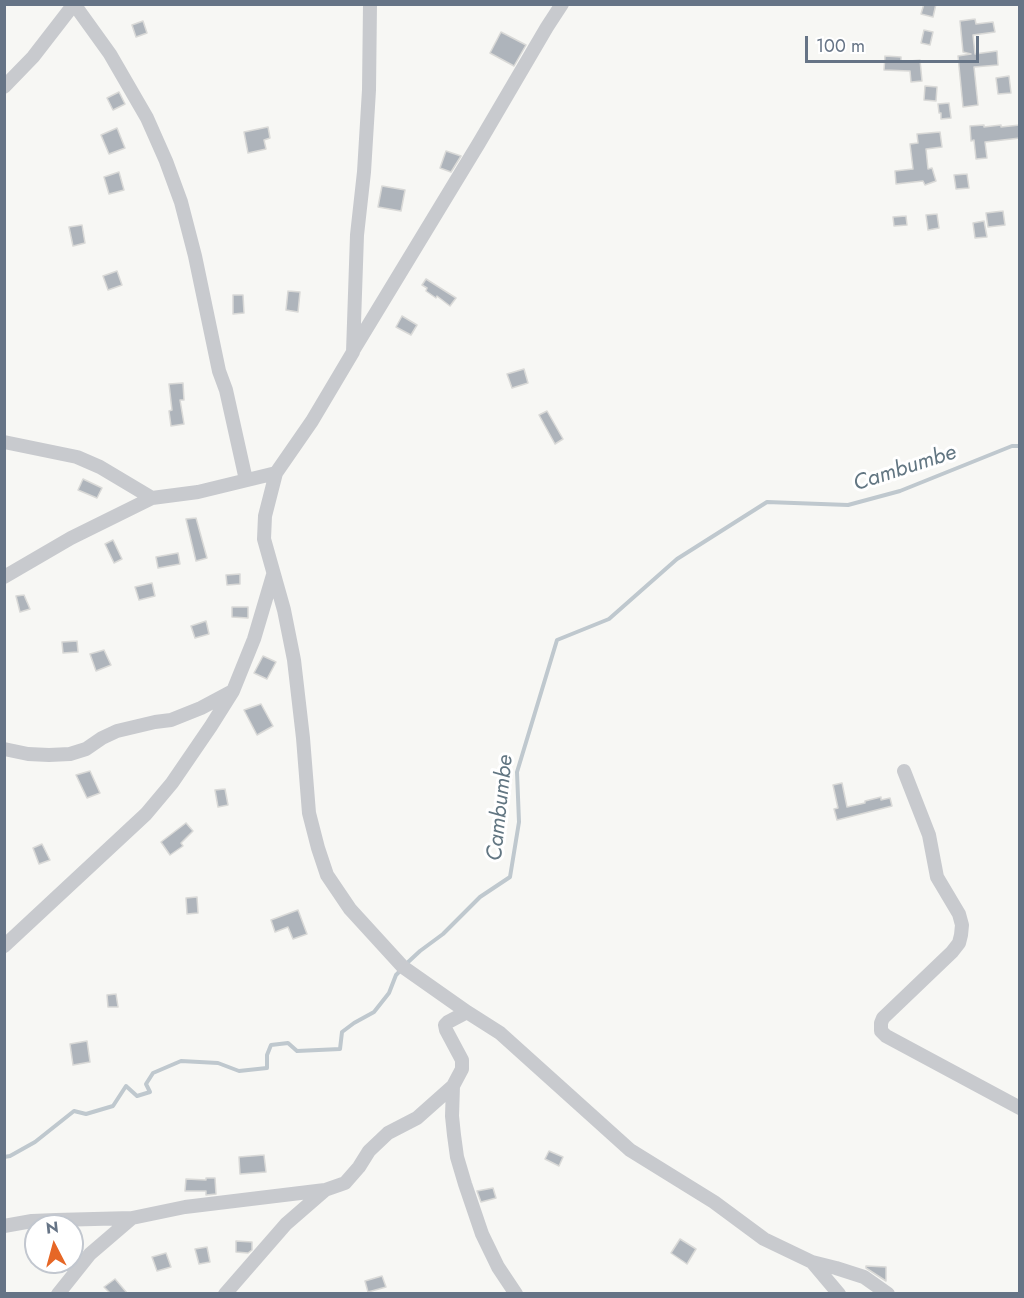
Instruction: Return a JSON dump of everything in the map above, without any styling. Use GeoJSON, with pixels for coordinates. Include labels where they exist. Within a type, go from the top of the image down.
{"type":"FeatureCollection","features":[{"type":"Feature","properties":{"kind":"street"},"geometry":{"type":"LineString","coordinates":[[4,87],[33,57],[74,4],[110,54],[147,118],[166,160],[181,202],[195,256],[219,371],[226,390],[246,480]]}},
{"type":"Feature","properties":{"kind":"street"},"geometry":{"type":"LineString","coordinates":[[353,352],[357,235],[369,90],[370,4]]}},
{"type":"Feature","properties":{"kind":"street"},"geometry":{"type":"LineString","coordinates":[[562,4],[312,421],[276,473],[265,516],[264,539],[284,610],[294,660],[309,813],[327,875],[350,909],[403,967],[500,1032],[630,1150],[714,1202],[764,1239],[812,1262],[864,1277],[888,1293]]}},
{"type":"Feature","properties":{"kind":"street"},"geometry":{"type":"LineString","coordinates":[[4,442],[77,458],[100,467],[152,498]]}},
{"type":"Feature","properties":{"kind":"street"},"geometry":{"type":"LineString","coordinates":[[4,577],[71,538],[152,498],[198,492],[276,473]]}},
{"type":"Feature","properties":{"kind":"street"},"geometry":{"type":"LineString","coordinates":[[4,946],[146,814],[172,783],[233,691],[254,639],[273,575]]}},
{"type":"Feature","properties":{"kind":"street"},"geometry":{"type":"LineString","coordinates":[[4,749],[28,754],[70,754],[86,749],[117,731],[171,720],[201,708],[233,691]]}},
{"type":"Feature","properties":{"kind":"street"},"geometry":{"type":"LineString","coordinates":[[904,771],[929,835],[938,877],[962,925],[959,943],[883,1017],[880,1023],[881,1031],[886,1036],[1020,1108]]}},
{"type":"Feature","properties":{"kind":"street"},"geometry":{"type":"LineString","coordinates":[[4,1226],[40,1221],[132,1218],[185,1207],[326,1190],[345,1182],[359,1167],[369,1151],[388,1133],[417,1118],[453,1086],[462,1069],[462,1060],[445,1025],[467,1012]]}},
{"type":"Feature","properties":{"kind":"street"},"geometry":{"type":"LineString","coordinates":[[453,1086],[454,1135],[465,1184],[482,1234],[498,1267],[516,1293]]}},
{"type":"Feature","properties":{"kind":"street"},"geometry":{"type":"LineString","coordinates":[[225,1293],[286,1224],[326,1190]]}},
{"type":"Feature","properties":{"kind":"street"},"geometry":{"type":"LineString","coordinates":[[58,1293],[90,1254],[132,1218]]}},
{"type":"Feature","properties":{"kind":"street"},"geometry":{"type":"LineString","coordinates":[[812,1262],[840,1293]]}},
{"type":"Feature","properties":{"kind":"building"},"geometry":{"type":"Polygon","coordinates":[[[924,4],[936,4],[933,17],[921,14],[924,4]]]}},
{"type":"Feature","properties":{"kind":"building"},"geometry":{"type":"Polygon","coordinates":[[[975,19],[976,24],[993,22],[995,32],[973,35],[975,54],[997,51],[998,65],[974,67],[978,105],[963,107],[958,56],[971,54],[963,52],[960,21],[975,19]]]}},
{"type":"Feature","properties":{"kind":"building"},"geometry":{"type":"Polygon","coordinates":[[[143,21],[147,33],[136,37],[132,25],[143,21]]]}},
{"type":"Feature","properties":{"kind":"building"},"geometry":{"type":"Polygon","coordinates":[[[924,30],[933,32],[930,45],[921,43],[924,30]]]}},
{"type":"Feature","properties":{"kind":"building"},"geometry":{"type":"Polygon","coordinates":[[[501,32],[526,45],[514,66],[490,53],[501,32]]]}},
{"type":"Feature","properties":{"kind":"building"},"geometry":{"type":"Polygon","coordinates":[[[885,56],[901,57],[901,62],[920,60],[922,81],[911,82],[910,71],[884,70],[885,56]]]}},
{"type":"Feature","properties":{"kind":"building"},"geometry":{"type":"Polygon","coordinates":[[[1009,76],[1011,93],[998,94],[996,78],[1009,76]]]}},
{"type":"Feature","properties":{"kind":"building"},"geometry":{"type":"Polygon","coordinates":[[[925,86],[937,87],[936,101],[924,100],[925,86]]]}},
{"type":"Feature","properties":{"kind":"building"},"geometry":{"type":"Polygon","coordinates":[[[119,92],[125,104],[113,110],[107,98],[119,92]]]}},
{"type":"Feature","properties":{"kind":"building"},"geometry":{"type":"Polygon","coordinates":[[[949,103],[951,118],[941,119],[938,104],[949,103]]]}},
{"type":"Feature","properties":{"kind":"building"},"geometry":{"type":"Polygon","coordinates":[[[984,125],[984,127],[1001,125],[1001,127],[1020,125],[1020,138],[985,142],[987,158],[976,159],[970,126],[984,125]]]}},
{"type":"Feature","properties":{"kind":"building"},"geometry":{"type":"Polygon","coordinates":[[[268,127],[270,138],[264,140],[266,149],[248,153],[244,132],[268,127]]]}},
{"type":"Feature","properties":{"kind":"building"},"geometry":{"type":"Polygon","coordinates":[[[117,128],[125,148],[109,154],[101,135],[117,128]]]}},
{"type":"Feature","properties":{"kind":"building"},"geometry":{"type":"Polygon","coordinates":[[[940,132],[942,147],[926,149],[928,169],[932,168],[936,181],[925,185],[923,181],[896,184],[895,171],[913,169],[910,144],[918,143],[917,134],[940,132]]]}},
{"type":"Feature","properties":{"kind":"building"},"geometry":{"type":"Polygon","coordinates":[[[446,151],[461,156],[451,172],[440,168],[446,151]]]}},
{"type":"Feature","properties":{"kind":"building"},"geometry":{"type":"Polygon","coordinates":[[[119,172],[124,190],[109,194],[104,177],[119,172]]]}},
{"type":"Feature","properties":{"kind":"building"},"geometry":{"type":"Polygon","coordinates":[[[967,174],[969,188],[956,189],[954,175],[967,174]]]}},
{"type":"Feature","properties":{"kind":"building"},"geometry":{"type":"Polygon","coordinates":[[[382,186],[405,190],[401,211],[378,207],[382,186]]]}},
{"type":"Feature","properties":{"kind":"building"},"geometry":{"type":"Polygon","coordinates":[[[1003,211],[1005,225],[988,227],[986,213],[1003,211]]]}},
{"type":"Feature","properties":{"kind":"building"},"geometry":{"type":"Polygon","coordinates":[[[937,214],[939,228],[928,230],[926,215],[937,214]]]}},
{"type":"Feature","properties":{"kind":"building"},"geometry":{"type":"Polygon","coordinates":[[[906,216],[907,225],[894,226],[893,217],[906,216]]]}},
{"type":"Feature","properties":{"kind":"building"},"geometry":{"type":"Polygon","coordinates":[[[984,221],[987,237],[975,238],[973,223],[984,221]]]}},
{"type":"Feature","properties":{"kind":"building"},"geometry":{"type":"Polygon","coordinates":[[[82,225],[85,243],[73,246],[69,227],[82,225]]]}},
{"type":"Feature","properties":{"kind":"building"},"geometry":{"type":"Polygon","coordinates":[[[117,271],[122,285],[108,290],[103,276],[117,271]]]}},
{"type":"Feature","properties":{"kind":"building"},"geometry":{"type":"Polygon","coordinates":[[[426,279],[456,298],[450,306],[426,291],[427,288],[422,285],[426,279]]]}},
{"type":"Feature","properties":{"kind":"building"},"geometry":{"type":"Polygon","coordinates":[[[288,291],[300,292],[298,312],[286,310],[288,291]]]}},
{"type":"Feature","properties":{"kind":"building"},"geometry":{"type":"Polygon","coordinates":[[[233,295],[243,295],[244,313],[233,314],[233,295]]]}},
{"type":"Feature","properties":{"kind":"building"},"geometry":{"type":"Polygon","coordinates":[[[402,316],[417,325],[411,335],[396,327],[402,316]]]}},
{"type":"Feature","properties":{"kind":"building"},"geometry":{"type":"Polygon","coordinates":[[[524,369],[528,383],[512,388],[507,374],[524,369]]]}},
{"type":"Feature","properties":{"kind":"building"},"geometry":{"type":"Polygon","coordinates":[[[183,383],[184,400],[180,400],[184,424],[171,426],[169,384],[183,383]]]}},
{"type":"Feature","properties":{"kind":"building"},"geometry":{"type":"Polygon","coordinates":[[[547,411],[563,439],[555,444],[539,415],[547,411]]]}},
{"type":"Feature","properties":{"kind":"building"},"geometry":{"type":"Polygon","coordinates":[[[83,479],[102,488],[97,498],[78,490],[83,479]]]}},
{"type":"Feature","properties":{"kind":"building"},"geometry":{"type":"Polygon","coordinates":[[[196,518],[207,558],[196,561],[186,519],[196,518]]]}},
{"type":"Feature","properties":{"kind":"building"},"geometry":{"type":"Polygon","coordinates":[[[113,540],[122,559],[114,563],[105,544],[113,540]]]}},
{"type":"Feature","properties":{"kind":"building"},"geometry":{"type":"Polygon","coordinates":[[[178,553],[180,564],[158,568],[156,557],[178,553]]]}},
{"type":"Feature","properties":{"kind":"building"},"geometry":{"type":"Polygon","coordinates":[[[240,574],[240,584],[227,585],[226,575],[240,574]]]}},
{"type":"Feature","properties":{"kind":"building"},"geometry":{"type":"Polygon","coordinates":[[[152,583],[155,596],[139,600],[135,587],[152,583]]]}},
{"type":"Feature","properties":{"kind":"building"},"geometry":{"type":"Polygon","coordinates":[[[24,595],[30,609],[20,612],[16,596],[24,595]]]}},
{"type":"Feature","properties":{"kind":"building"},"geometry":{"type":"Polygon","coordinates":[[[232,607],[248,607],[248,618],[232,617],[232,607]]]}},
{"type":"Feature","properties":{"kind":"building"},"geometry":{"type":"Polygon","coordinates":[[[206,621],[209,634],[195,638],[191,626],[206,621]]]}},
{"type":"Feature","properties":{"kind":"building"},"geometry":{"type":"Polygon","coordinates":[[[77,641],[78,652],[63,653],[62,642],[77,641]]]}},
{"type":"Feature","properties":{"kind":"building"},"geometry":{"type":"Polygon","coordinates":[[[104,650],[111,665],[96,671],[90,654],[104,650]]]}},
{"type":"Feature","properties":{"kind":"building"},"geometry":{"type":"Polygon","coordinates":[[[263,656],[276,662],[267,679],[254,673],[263,656]]]}},
{"type":"Feature","properties":{"kind":"building"},"geometry":{"type":"Polygon","coordinates":[[[261,704],[273,726],[257,735],[244,710],[261,704]]]}},
{"type":"Feature","properties":{"kind":"building"},"geometry":{"type":"Polygon","coordinates":[[[90,771],[100,793],[87,798],[76,775],[90,771]]]}},
{"type":"Feature","properties":{"kind":"building"},"geometry":{"type":"Polygon","coordinates":[[[842,783],[847,807],[881,797],[881,800],[890,798],[892,806],[837,820],[834,809],[838,808],[833,785],[842,783]]]}},
{"type":"Feature","properties":{"kind":"building"},"geometry":{"type":"Polygon","coordinates":[[[225,789],[228,805],[218,807],[215,790],[225,789]]]}},
{"type":"Feature","properties":{"kind":"building"},"geometry":{"type":"Polygon","coordinates":[[[186,823],[193,831],[181,843],[183,846],[170,855],[161,842],[186,823]]]}},
{"type":"Feature","properties":{"kind":"building"},"geometry":{"type":"Polygon","coordinates":[[[42,844],[50,860],[39,864],[33,848],[42,844]]]}},
{"type":"Feature","properties":{"kind":"building"},"geometry":{"type":"Polygon","coordinates":[[[197,897],[198,913],[187,914],[186,898],[197,897]]]}},
{"type":"Feature","properties":{"kind":"building"},"geometry":{"type":"Polygon","coordinates":[[[298,910],[307,934],[293,939],[288,927],[275,932],[271,920],[298,910]]]}},
{"type":"Feature","properties":{"kind":"building"},"geometry":{"type":"Polygon","coordinates":[[[116,994],[118,1007],[108,1007],[107,995],[116,994]]]}},
{"type":"Feature","properties":{"kind":"building"},"geometry":{"type":"Polygon","coordinates":[[[87,1041],[90,1062],[73,1065],[70,1044],[87,1041]]]}},
{"type":"Feature","properties":{"kind":"building"},"geometry":{"type":"Polygon","coordinates":[[[549,1151],[563,1157],[559,1166],[545,1159],[549,1151]]]}},
{"type":"Feature","properties":{"kind":"building"},"geometry":{"type":"Polygon","coordinates":[[[264,1155],[266,1172],[240,1174],[239,1157],[264,1155]]]}},
{"type":"Feature","properties":{"kind":"building"},"geometry":{"type":"Polygon","coordinates":[[[206,1178],[215,1178],[216,1194],[206,1195],[206,1191],[185,1191],[186,1179],[206,1180],[206,1178]]]}},
{"type":"Feature","properties":{"kind":"building"},"geometry":{"type":"Polygon","coordinates":[[[493,1188],[496,1198],[481,1202],[477,1191],[493,1188]]]}},
{"type":"Feature","properties":{"kind":"building"},"geometry":{"type":"Polygon","coordinates":[[[680,1239],[696,1249],[687,1264],[671,1253],[680,1239]]]}},
{"type":"Feature","properties":{"kind":"building"},"geometry":{"type":"Polygon","coordinates":[[[236,1241],[252,1242],[252,1250],[248,1253],[236,1252],[236,1241]]]}},
{"type":"Feature","properties":{"kind":"building"},"geometry":{"type":"Polygon","coordinates":[[[207,1247],[210,1262],[199,1264],[195,1249],[207,1247]]]}},
{"type":"Feature","properties":{"kind":"building"},"geometry":{"type":"Polygon","coordinates":[[[166,1253],[171,1267],[157,1271],[152,1257],[166,1253]]]}},
{"type":"Feature","properties":{"kind":"building"},"geometry":{"type":"Polygon","coordinates":[[[866,1266],[886,1267],[886,1281],[866,1268],[866,1266]]]}},
{"type":"Feature","properties":{"kind":"building"},"geometry":{"type":"Polygon","coordinates":[[[382,1276],[386,1287],[368,1292],[365,1281],[382,1276]]]}},
{"type":"Feature","properties":{"kind":"building"},"geometry":{"type":"Polygon","coordinates":[[[115,1279],[127,1293],[110,1293],[104,1287],[115,1279]]]}},
{"type":"Feature","properties":{"kind":"waterway","name":"Cambumbe"},"geometry":{"type":"LineString","coordinates":[[406,964],[443,934],[480,897],[510,877],[519,822],[517,772],[557,640],[609,619],[677,559],[767,502],[848,505],[900,491],[1012,446],[1020,446]]}},
{"type":"Feature","properties":{"kind":"waterway","name":"Cambumbe"},"geometry":{"type":"LineString","coordinates":[[4,1157],[35,1142],[74,1111],[86,1114],[113,1106],[126,1086],[137,1096],[150,1092],[146,1084],[153,1073],[181,1061],[218,1063],[239,1071],[267,1068],[267,1055],[271,1045],[288,1043],[297,1051],[340,1049],[342,1032],[374,1012],[389,993],[396,975],[401,970]]}}]}
